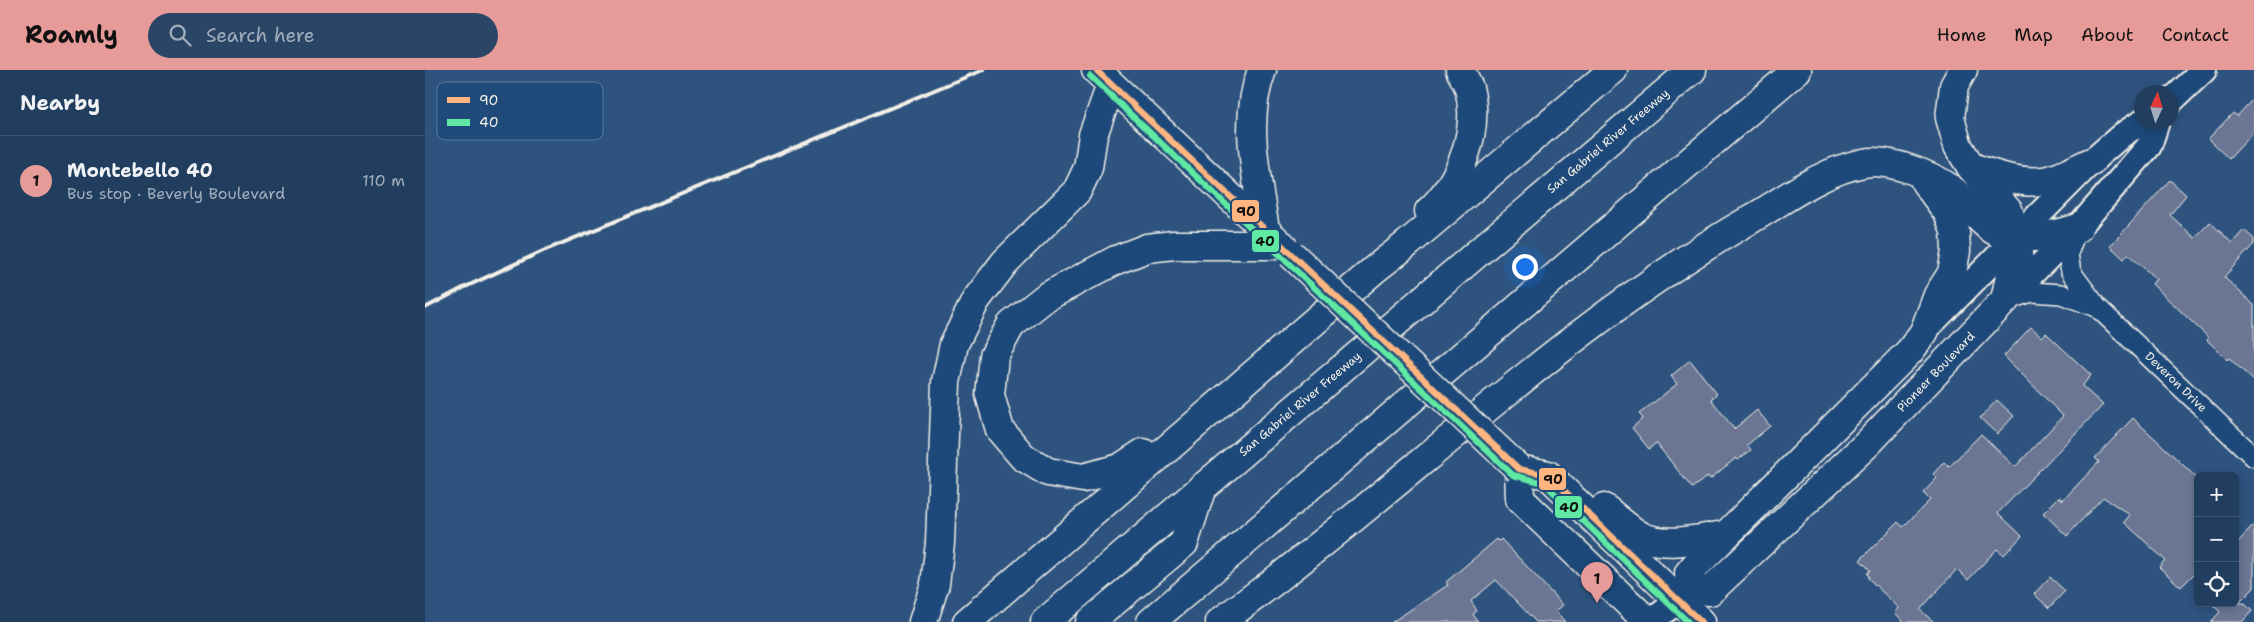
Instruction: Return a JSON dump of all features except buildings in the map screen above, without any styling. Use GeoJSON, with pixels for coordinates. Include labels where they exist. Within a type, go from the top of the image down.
{"type":"FeatureCollection","features":[{"type":"Feature","properties":{"kind":"main road"},"geometry":{"type":"LineString","coordinates":[[1262,70],[1254,89],[1251,116],[1252,145],[1279,243]]}},
{"type":"Feature","properties":{"kind":"main road"},"geometry":{"type":"LineString","coordinates":[[1375,269],[1399,237],[1437,204],[1467,152],[1472,123],[1469,87],[1460,70]]}},
{"type":"Feature","properties":{"kind":"main road"},"geometry":{"type":"LineString","coordinates":[[967,622],[1375,269],[1613,70]]}},
{"type":"Feature","properties":{"kind":"main road","name":"San Gabriel River Freeway"},"geometry":{"type":"LineString","coordinates":[[1045,622],[1692,70]]}},
{"type":"Feature","properties":{"kind":"main road"},"geometry":{"type":"LineString","coordinates":[[1151,622],[1797,70]]}},
{"type":"Feature","properties":{"kind":"main road"},"geometry":{"type":"LineString","coordinates":[[1963,70],[1954,86],[1950,118],[1958,146],[1971,166],[2009,212],[2019,262],[2009,281],[2005,300]]}},
{"type":"Feature","properties":{"kind":"main road"},"geometry":{"type":"LineString","coordinates":[[1104,78],[1519,469],[1548,475],[1684,595],[1701,622]]}},
{"type":"Feature","properties":{"kind":"main road"},"geometry":{"type":"LineString","coordinates":[[923,622],[935,584],[937,568],[946,382],[954,344],[976,300],[1005,262],[1077,191],[1088,168],[1104,78]]}},
{"type":"Feature","properties":{"kind":"main road"},"geometry":{"type":"LineString","coordinates":[[1220,622],[1287,573],[1592,324],[1704,246],[1835,171],[1865,163],[1881,162],[1898,165],[1951,189],[1995,231],[2015,237],[2053,236],[2077,228]]}},
{"type":"Feature","properties":{"kind":"main road"},"geometry":{"type":"LineString","coordinates":[[1971,166],[2003,178],[2023,181],[2045,181],[2091,162]]}},
{"type":"Feature","properties":{"kind":"main road"},"geometry":{"type":"LineString","coordinates":[[1684,595],[1689,573],[1910,351],[1924,332],[1938,295],[1952,273],[1955,232],[1948,213],[1918,173]]}},
{"type":"Feature","properties":{"kind":"main road"},"geometry":{"type":"LineString","coordinates":[[1235,390],[1120,468],[1083,478],[1048,472],[1023,457],[1000,430],[991,395],[994,356],[1011,325],[1046,297],[1116,260],[1147,248],[1174,245],[1279,243]]}},
{"type":"Feature","properties":{"kind":"main road","name":"Pioneer Boulevard"},"geometry":{"type":"LineString","coordinates":[[1684,595],[1710,591],[1866,445],[2005,300]]}},
{"type":"Feature","properties":{"kind":"main road"},"geometry":{"type":"LineString","coordinates":[[1519,469],[1520,499],[1649,622]]}},
{"type":"Feature","properties":{"kind":"main road"},"geometry":{"type":"LineString","coordinates":[[1090,622],[1184,543],[1203,487]]}},
{"type":"Feature","properties":{"kind":"main road"},"geometry":{"type":"LineString","coordinates":[[1568,493],[1604,508],[1641,536],[1655,540],[1673,541],[1726,535]]}},
{"type":"Feature","properties":{"kind":"main road"},"geometry":{"type":"LineString","coordinates":[[1113,622],[1195,552],[1235,550]]}},
{"type":"Feature","properties":{"kind":"street"},"geometry":{"type":"LineString","coordinates":[[2179,93],[2204,70]]}},
{"type":"Feature","properties":{"kind":"street"},"geometry":{"type":"LineString","coordinates":[[1924,332],[2015,237],[2091,162],[2134,127]]}},
{"type":"Feature","properties":{"kind":"street","name":"Pioneer Boulevard"},"geometry":{"type":"LineString","coordinates":[[2005,300],[2077,228],[2149,146],[2154,130]]}},
{"type":"Feature","properties":{"kind":"street","name":"Deveron Drive"},"geometry":{"type":"LineString","coordinates":[[2077,228],[2068,254],[2071,272],[2097,307],[2254,457]]}},
{"type":"Feature","properties":{"kind":"street","name":"Deveron Drive"},"geometry":{"type":"LineString","coordinates":[[2005,300],[2031,292],[2051,293],[2061,294],[2097,307]]}},
{"type":"Feature","properties":{"kind":"street"},"geometry":{"type":"LineString","coordinates":[[1649,622],[1684,595]]}},
{"type":"Feature","properties":{"kind":"railway"},"geometry":{"type":"LineString","coordinates":[[425,308],[543,251],[983,70]]}},
{"type":"Feature","properties":{"kind":"transit line","name":"90"},"geometry":{"type":"LineString","coordinates":[[1096,70],[1519,469],[1548,475],[1701,622]]}},
{"type":"Feature","properties":{"kind":"transit line","name":"40"},"geometry":{"type":"LineString","coordinates":[[1090,76],[1513,475],[1544,483],[1688,622]]}},
{"type":"Feature","properties":{"kind":"place","name":"Montebello 40"},"geometry":{"type":"Point","coordinates":[1597,603]}}]}
